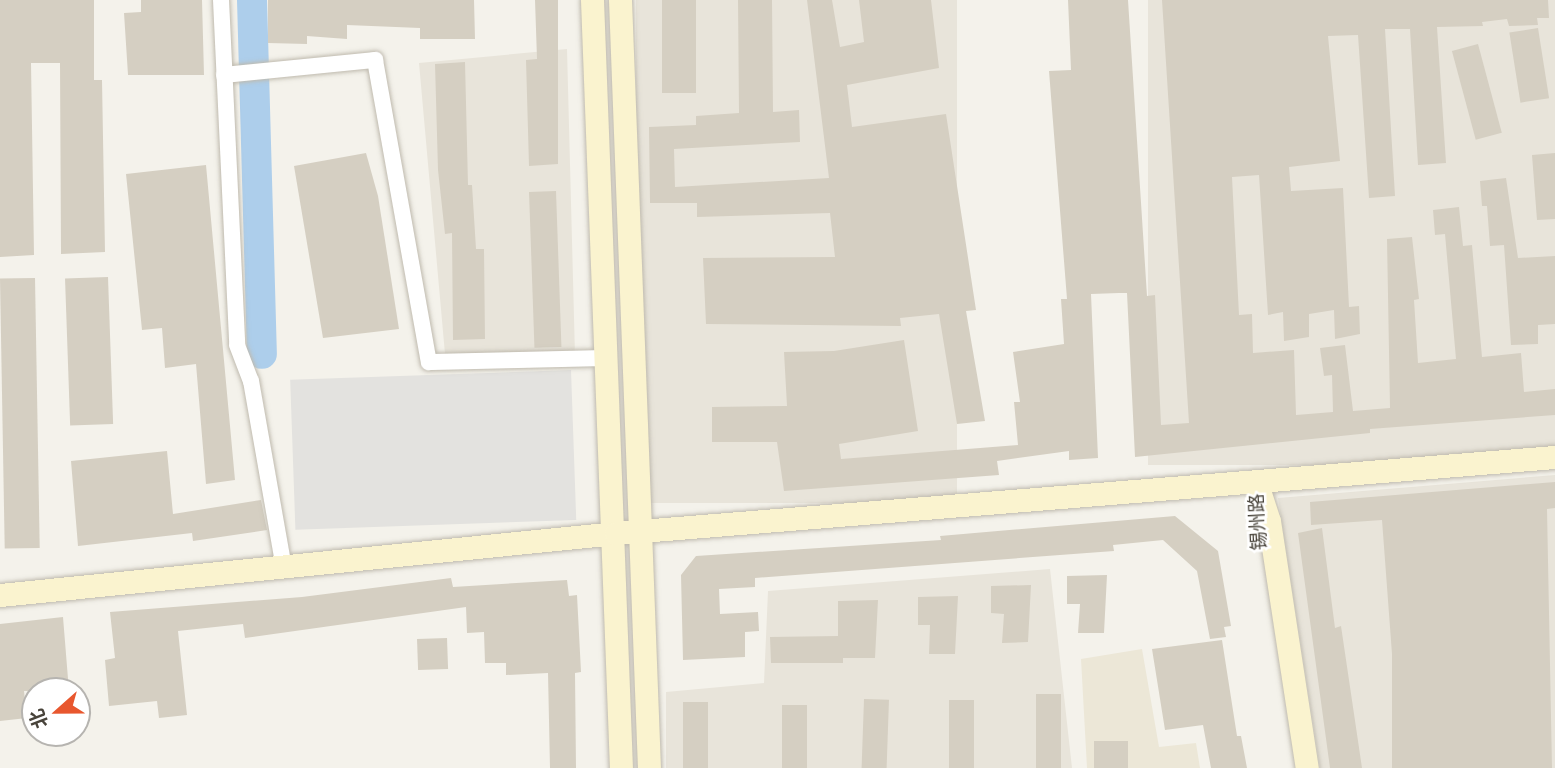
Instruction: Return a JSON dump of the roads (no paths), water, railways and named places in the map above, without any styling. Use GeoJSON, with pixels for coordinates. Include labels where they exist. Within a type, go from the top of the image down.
{"type":"FeatureCollection","features":[{"type":"Feature","properties":{"kind":"street"},"geometry":{"type":"LineString","coordinates":[[222,0],[237,345],[256,406],[284,568]]}},
{"type":"Feature","properties":{"kind":"street"},"geometry":{"type":"LineString","coordinates":[[592,0],[616,533],[621,768]]}},
{"type":"Feature","properties":{"kind":"street"},"geometry":{"type":"LineString","coordinates":[[620,0],[649,768]]}},
{"type":"Feature","properties":{"kind":"street"},"geometry":{"type":"LineString","coordinates":[[225,75],[375,60],[429,362],[608,358]]}},
{"type":"Feature","properties":{"kind":"street"},"geometry":{"type":"LineString","coordinates":[[0,595],[616,533],[1555,457]]}},
{"type":"Feature","properties":{"kind":"street","name":"锡州路"},"geometry":{"type":"LineString","coordinates":[[1256,481],[1254,524],[1291,768]]}},
{"type":"Feature","properties":{"kind":"street","name":"锡州路"},"geometry":{"type":"LineString","coordinates":[[1256,481],[1269,522],[1307,768]]}},
{"type":"Feature","properties":{"kind":"waterway"},"geometry":{"type":"LineString","coordinates":[[252,0],[262,354]]}}]}
